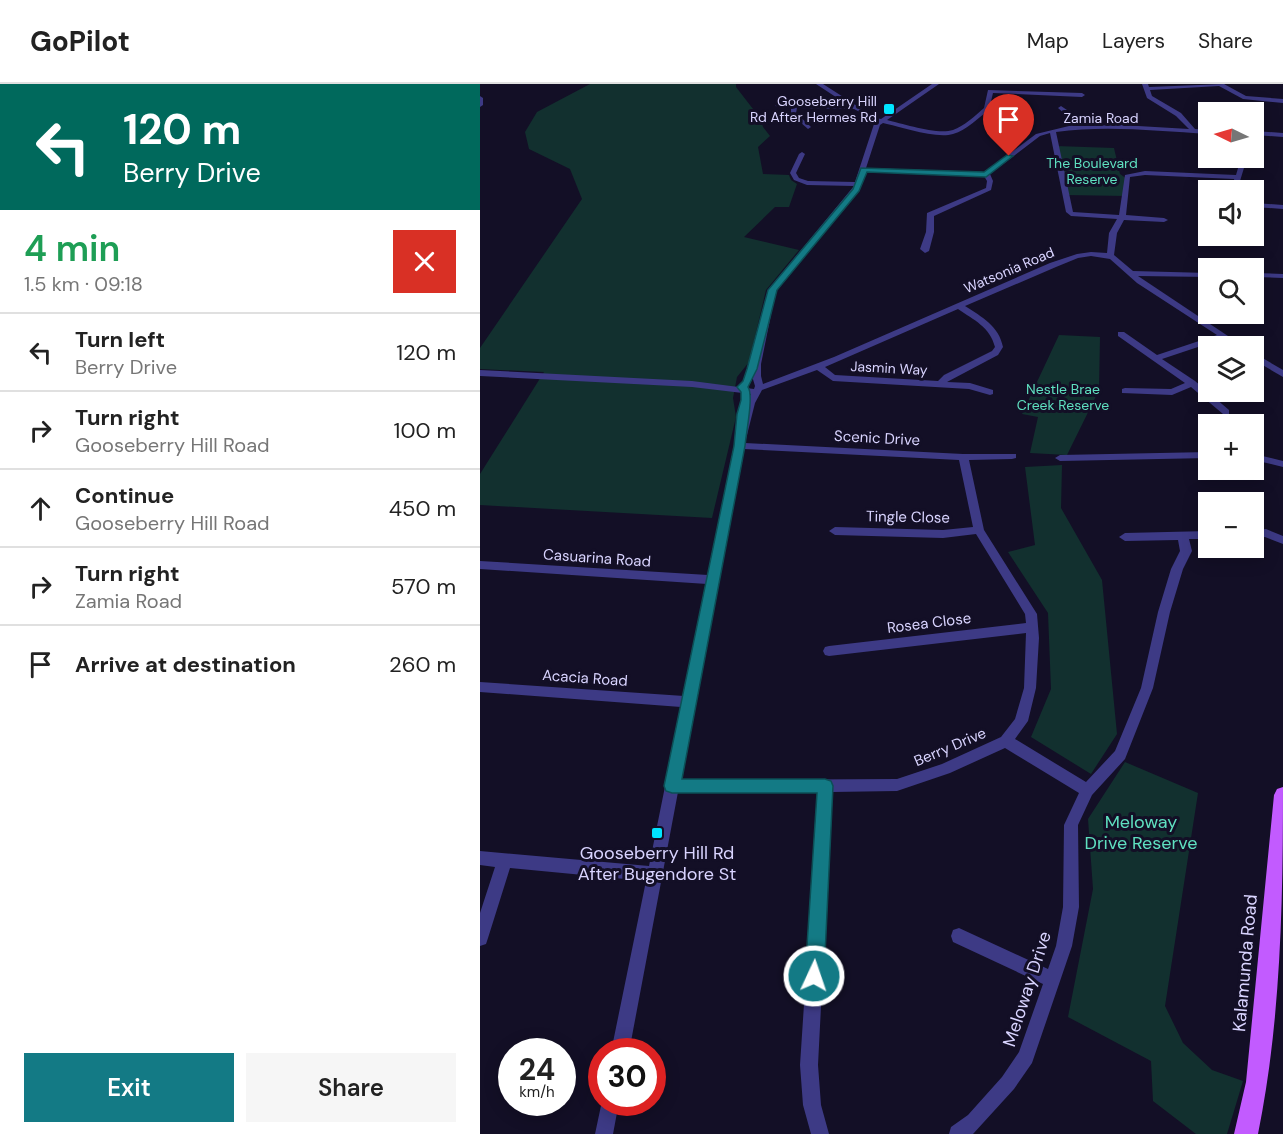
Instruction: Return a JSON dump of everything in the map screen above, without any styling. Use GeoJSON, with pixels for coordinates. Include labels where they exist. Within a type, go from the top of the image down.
{"type":"FeatureCollection","features":[{"type":"Feature","properties":{"kind":"main road","name":"Kalamunda Road"},"geometry":{"type":"LineString","coordinates":[[1246,1134],[1257,1082],[1283,795]]}},
{"type":"Feature","properties":{"kind":"street"},"geometry":{"type":"LineString","coordinates":[[819,84],[872,118],[932,132],[951,133],[962,128],[987,109],[990,92],[1082,95]]}},
{"type":"Feature","properties":{"kind":"street"},"geometry":{"type":"LineString","coordinates":[[831,90],[837,84]]}},
{"type":"Feature","properties":{"kind":"street"},"geometry":{"type":"LineString","coordinates":[[623,1038],[740,446],[743,429],[741,422],[751,387],[768,300],[775,286],[859,184],[875,127],[880,120],[936,84]]}},
{"type":"Feature","properties":{"kind":"street"},"geometry":{"type":"LineString","coordinates":[[1192,131],[1187,120],[1175,111],[1156,103],[1149,96],[1146,87],[1220,84],[1245,98],[1283,101]]}},
{"type":"Feature","properties":{"kind":"street"},"geometry":{"type":"LineString","coordinates":[[480,98],[480,105]]}},
{"type":"Feature","properties":{"kind":"street"},"geometry":{"type":"LineString","coordinates":[[778,106],[856,106]]}},
{"type":"Feature","properties":{"kind":"street"},"geometry":{"type":"LineString","coordinates":[[794,106],[793,113],[808,127]]}},
{"type":"Feature","properties":{"kind":"street"},"geometry":{"type":"LineString","coordinates":[[1061,108],[1068,113],[1070,124],[1074,128]]}},
{"type":"Feature","properties":{"kind":"street","name":"Zamia Road"},"geometry":{"type":"LineString","coordinates":[[986,174],[1026,142],[1052,131],[1074,128],[1198,131]]}},
{"type":"Feature","properties":{"kind":"street"},"geometry":{"type":"LineString","coordinates":[[1052,131],[1068,211],[1077,215],[1119,219],[1164,220]]}},
{"type":"Feature","properties":{"kind":"street"},"geometry":{"type":"LineString","coordinates":[[1264,134],[1283,135]]}},
{"type":"Feature","properties":{"kind":"street"},"geometry":{"type":"LineString","coordinates":[[802,154],[793,173],[796,180],[807,183],[859,184]]}},
{"type":"Feature","properties":{"kind":"street"},"geometry":{"type":"LineString","coordinates":[[1238,180],[1241,168]]}},
{"type":"Feature","properties":{"kind":"street"},"geometry":{"type":"LineString","coordinates":[[864,170],[986,174],[990,181],[989,189],[981,194],[942,206],[930,215],[930,232],[924,249],[926,251]]}},
{"type":"Feature","properties":{"kind":"street"},"geometry":{"type":"LineString","coordinates":[[1223,336],[1130,273],[1108,255],[1111,254],[1113,233],[1124,212],[1126,176],[1131,174],[1238,177]]}},
{"type":"Feature","properties":{"kind":"street"},"geometry":{"type":"LineString","coordinates":[[1264,206],[1283,207]]}},
{"type":"Feature","properties":{"kind":"street","name":"Watsonia Road"},"geometry":{"type":"LineString","coordinates":[[480,373],[751,387],[775,383],[1067,259],[1091,254],[1108,255]]}},
{"type":"Feature","properties":{"kind":"street"},"geometry":{"type":"LineString","coordinates":[[1130,273],[1198,274]]}},
{"type":"Feature","properties":{"kind":"street"},"geometry":{"type":"LineString","coordinates":[[1264,275],[1283,276]]}},
{"type":"Feature","properties":{"kind":"street","name":"Jasmin Way"},"geometry":{"type":"LineString","coordinates":[[818,366],[833,378],[940,384],[947,377],[995,353],[999,347],[998,338],[990,327],[959,306]]}},
{"type":"Feature","properties":{"kind":"street"},"geometry":{"type":"LineString","coordinates":[[1121,334],[1192,383],[1226,412]]}},
{"type":"Feature","properties":{"kind":"street"},"geometry":{"type":"LineString","coordinates":[[1155,358],[1198,344]]}},
{"type":"Feature","properties":{"kind":"street"},"geometry":{"type":"LineString","coordinates":[[1264,362],[1283,374]]}},
{"type":"Feature","properties":{"kind":"street"},"geometry":{"type":"LineString","coordinates":[[1125,391],[1172,392],[1192,383]]}},
{"type":"Feature","properties":{"kind":"street"},"geometry":{"type":"LineString","coordinates":[[940,384],[970,386],[990,392]]}},
{"type":"Feature","properties":{"kind":"street","name":"Scenic Drive"},"geometry":{"type":"LineString","coordinates":[[740,446],[963,457],[1012,456]]}},
{"type":"Feature","properties":{"kind":"street"},"geometry":{"type":"LineString","coordinates":[[1060,459],[1198,455]]}},
{"type":"Feature","properties":{"kind":"street","name":"Berry Drive"},"geometry":{"type":"LineString","coordinates":[[672,786],[897,785],[945,769],[1006,741],[1022,721],[1030,688],[1033,627],[1031,614],[1024,600],[980,530],[963,457]]}},
{"type":"Feature","properties":{"kind":"street"},"geometry":{"type":"LineString","coordinates":[[1264,459],[1283,464]]}},
{"type":"Feature","properties":{"kind":"street","name":"Tingle Close"},"geometry":{"type":"LineString","coordinates":[[835,531],[943,534],[980,530]]}},
{"type":"Feature","properties":{"kind":"street"},"geometry":{"type":"LineString","coordinates":[[1264,533],[1283,540]]}},
{"type":"Feature","properties":{"kind":"street","name":"Meloway Drive"},"geometry":{"type":"LineString","coordinates":[[958,1134],[974,1121],[1018,1071],[1026,1057],[1064,946],[1071,907],[1070,833],[1074,817],[1087,790],[1120,755],[1147,688],[1164,612],[1177,569],[1186,551],[1183,535]]}},
{"type":"Feature","properties":{"kind":"street"},"geometry":{"type":"LineString","coordinates":[[1125,537],[1198,535]]}},
{"type":"Feature","properties":{"kind":"street","name":"Casuarina Road"},"geometry":{"type":"LineString","coordinates":[[480,565],[713,580]]}},
{"type":"Feature","properties":{"kind":"street","name":"Rosea Close"},"geometry":{"type":"LineString","coordinates":[[829,651],[1033,627]]}},
{"type":"Feature","properties":{"kind":"street","name":"Acacia Road"},"geometry":{"type":"LineString","coordinates":[[480,687],[688,702]]}},
{"type":"Feature","properties":{"kind":"street"},"geometry":{"type":"LineString","coordinates":[[1006,741],[1087,790]]}},
{"type":"Feature","properties":{"kind":"street"},"geometry":{"type":"LineString","coordinates":[[820,1134],[812,1105],[809,1065],[825,786]]}},
{"type":"Feature","properties":{"kind":"street"},"geometry":{"type":"LineString","coordinates":[[480,858],[656,874]]}},
{"type":"Feature","properties":{"kind":"street"},"geometry":{"type":"LineString","coordinates":[[480,938],[506,860]]}},
{"type":"Feature","properties":{"kind":"street"},"geometry":{"type":"LineString","coordinates":[[959,936],[1052,980]]}},
{"type":"Feature","properties":{"kind":"street"},"geometry":{"type":"LineString","coordinates":[[604,1134],[607,1116]]}},
{"type":"Feature","properties":{"kind":"green space"},"geometry":{"type":"Polygon","coordinates":[[[590,84],[736,84],[770,136],[758,147],[763,174],[789,175],[791,180],[797,184],[789,207],[775,207],[744,237],[799,250],[766,290],[749,362],[737,377],[733,398],[736,417],[712,518],[480,505],[480,474],[544,372],[480,369],[480,348],[582,199],[570,169],[529,149],[525,132],[537,112],[590,84]]]}},
{"type":"Feature","properties":{"kind":"green space","name":"The Boulevard Reserve"},"geometry":{"type":"Polygon","coordinates":[[[1056,146],[1114,148],[1120,174],[1127,179],[1126,196],[1065,195],[1056,146]]]}},
{"type":"Feature","properties":{"kind":"green space","name":"Nestle Brae Creek Reserve"},"geometry":{"type":"Polygon","coordinates":[[[1059,335],[1100,337],[1099,390],[1067,455],[1030,453],[1038,417],[1022,414],[1059,335]]]}},
{"type":"Feature","properties":{"kind":"green space"},"geometry":{"type":"Polygon","coordinates":[[[1062,465],[1061,508],[1102,580],[1117,734],[1091,774],[1031,737],[1051,689],[1048,613],[1008,552],[1035,545],[1025,467],[1062,465]]]}},
{"type":"Feature","properties":{"kind":"green space","name":"Meloway Drive Reserve"},"geometry":{"type":"Polygon","coordinates":[[[1125,762],[1198,793],[1165,1006],[1183,1043],[1212,1070],[1243,1081],[1227,1134],[1196,1134],[1153,1101],[1151,1061],[1068,1017],[1093,889],[1088,819],[1125,762]]]}},
{"type":"Feature","properties":{"kind":"place","name":"Gooseberry Hill Rd After Hermes Rd"},"geometry":{"type":"Point","coordinates":[889,109]}},
{"type":"Feature","properties":{"kind":"place","name":"Gooseberry Hill Rd After Bugendore St"},"geometry":{"type":"Point","coordinates":[657,833]}},
{"type":"Feature","properties":{"kind":"route"},"geometry":{"type":"LineString","coordinates":[[814,976],[825,786],[672,786],[743,429],[741,422],[747,392],[742,387],[747,382],[752,369],[772,290],[856,189],[864,170],[986,174],[1009,156]]}}]}
